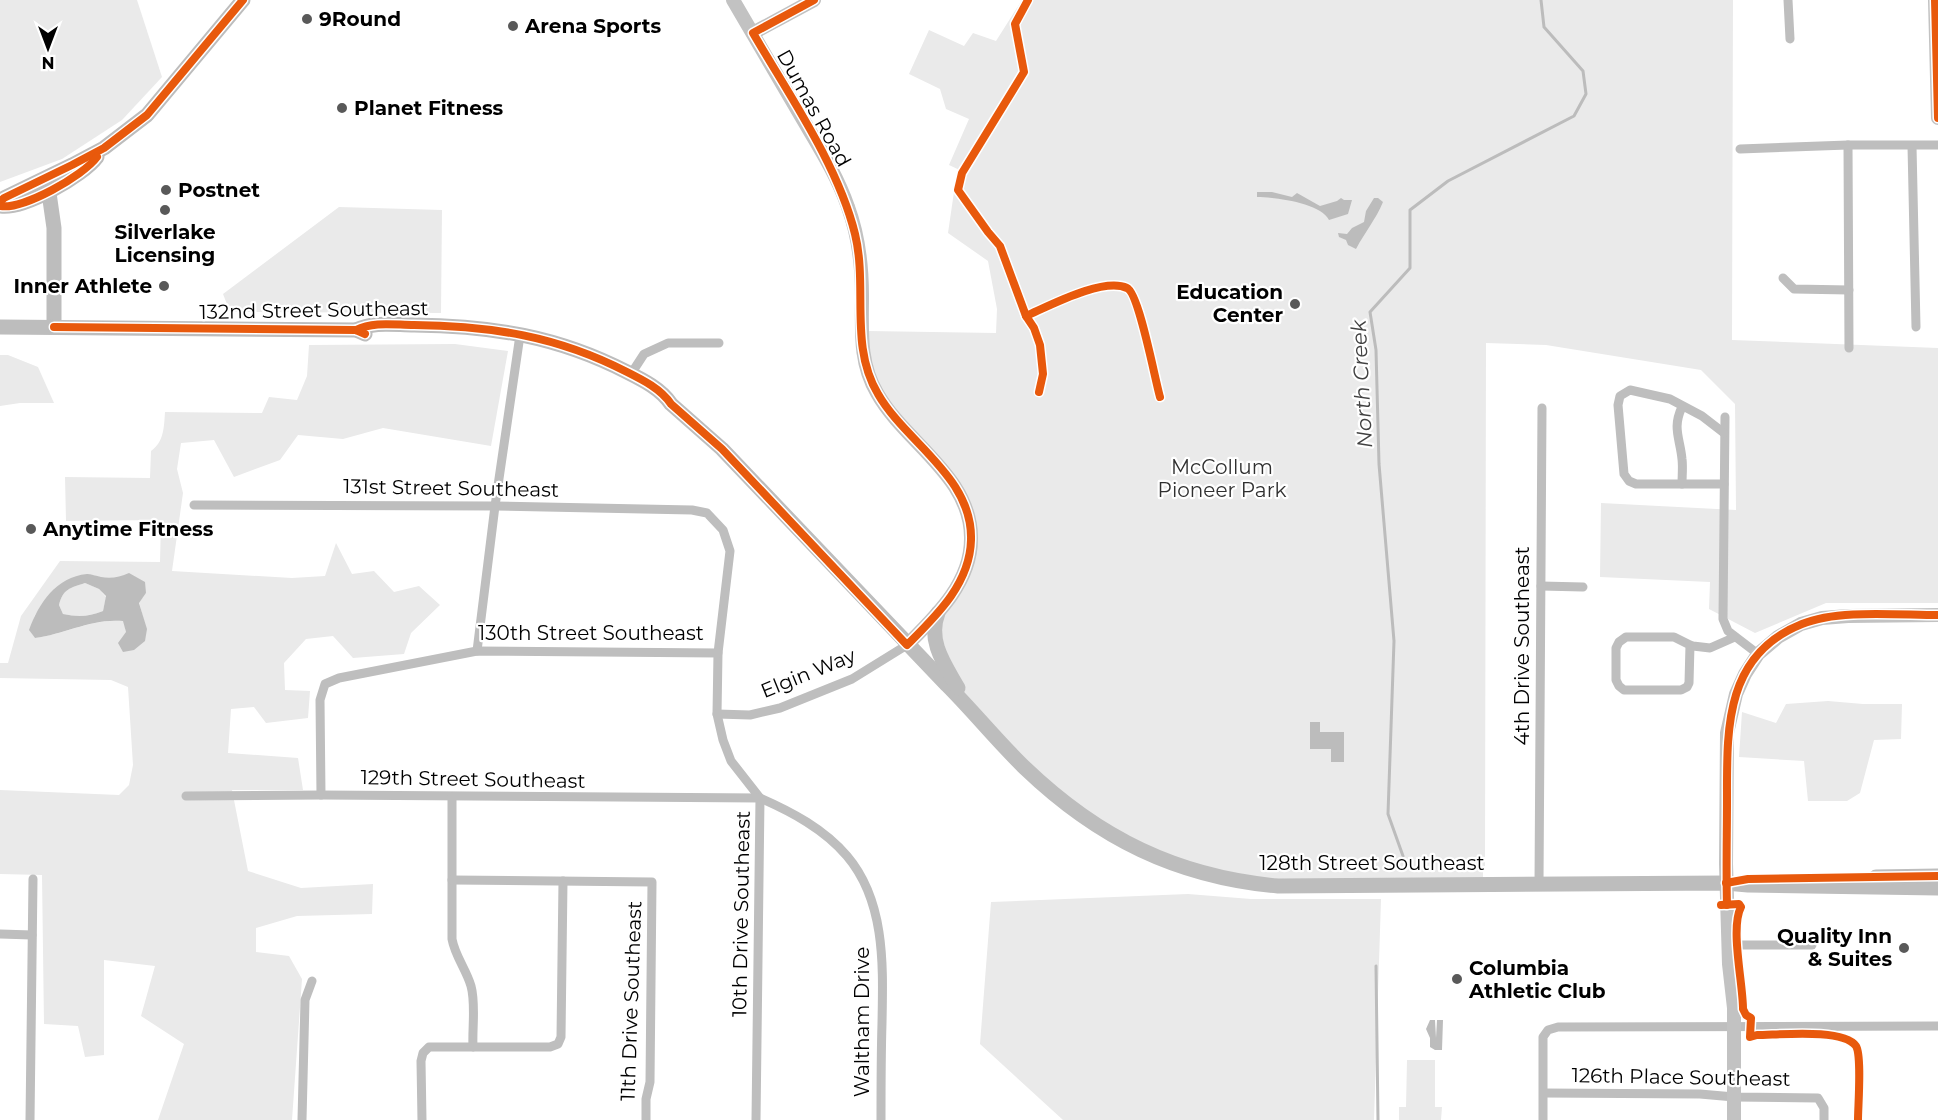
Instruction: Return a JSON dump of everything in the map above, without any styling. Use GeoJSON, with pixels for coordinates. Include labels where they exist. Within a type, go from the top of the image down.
{"type":"FeatureCollection","features":[{"type":"Feature","properties":{"kind":"main road"},"geometry":{"type":"LineString","coordinates":[[104,148],[90,166],[49,193],[8,207],[0,204],[4,198],[104,148],[147,115],[243,0]]}},
{"type":"Feature","properties":{"kind":"main road"},"geometry":{"type":"LineString","coordinates":[[54,327],[54,228],[49,193],[72,165]]}},
{"type":"Feature","properties":{"kind":"main road","name":"132nd Street Southeast"},"geometry":{"type":"LineString","coordinates":[[356,330],[367,324],[475,327],[520,334],[573,348],[605,360],[665,394],[671,404],[722,449],[819,551]]}},
{"type":"Feature","properties":{"kind":"main road","name":"132nd Street Southeast"},"geometry":{"type":"LineString","coordinates":[[0,327],[356,330],[367,334],[444,334],[495,338],[519,342],[573,358],[626,383],[660,404],[671,404]]}},
{"type":"Feature","properties":{"kind":"main road","name":"128th Street Southeast"},"geometry":{"type":"LineString","coordinates":[[819,551],[1025,769],[1090,823],[1129,845],[1163,860],[1198,871],[1231,880],[1278,886],[1726,883],[1938,888]]}},
{"type":"Feature","properties":{"kind":"main road"},"geometry":{"type":"LineString","coordinates":[[938,613],[933,628],[937,648],[972,712]]}},
{"type":"Feature","properties":{"kind":"main road","name":"128th Street Southeast"},"geometry":{"type":"LineString","coordinates":[[1726,883],[1748,879],[1938,876]]}},
{"type":"Feature","properties":{"kind":"main road"},"geometry":{"type":"LineString","coordinates":[[1885,887],[1897,883],[1938,882]]}},
{"type":"Feature","properties":{"kind":"street","name":"Dumas Road"},"geometry":{"type":"LineString","coordinates":[[733,0],[830,166],[848,207],[856,238],[861,276],[861,335],[867,373],[878,395],[894,416],[945,473],[967,511],[971,538],[969,560],[953,594],[907,645]]}},
{"type":"Feature","properties":{"kind":"street"},"geometry":{"type":"LineString","coordinates":[[753,33],[814,0]]}},
{"type":"Feature","properties":{"kind":"street"},"geometry":{"type":"LineString","coordinates":[[1788,0],[1790,39]]}},
{"type":"Feature","properties":{"kind":"street"},"geometry":{"type":"LineString","coordinates":[[1935,0],[1938,118]]}},
{"type":"Feature","properties":{"kind":"street"},"geometry":{"type":"LineString","coordinates":[[1848,145],[1849,348]]}},
{"type":"Feature","properties":{"kind":"street"},"geometry":{"type":"LineString","coordinates":[[1740,149],[1848,145],[1938,145]]}},
{"type":"Feature","properties":{"kind":"street"},"geometry":{"type":"LineString","coordinates":[[1912,146],[1916,327]]}},
{"type":"Feature","properties":{"kind":"street"},"geometry":{"type":"LineString","coordinates":[[1783,278],[1794,289],[1849,290]]}},
{"type":"Feature","properties":{"kind":"street"},"geometry":{"type":"LineString","coordinates":[[477,651],[519,342]]}},
{"type":"Feature","properties":{"kind":"street"},"geometry":{"type":"LineString","coordinates":[[631,374],[644,354],[668,343],[718,343]]}},
{"type":"Feature","properties":{"kind":"street"},"geometry":{"type":"LineString","coordinates":[[1724,433],[1702,416],[1670,399],[1630,390],[1620,396],[1618,405],[1624,474],[1629,481],[1636,484],[1724,484]]}},
{"type":"Feature","properties":{"kind":"street"},"geometry":{"type":"LineString","coordinates":[[1682,407],[1677,417],[1677,436],[1682,457],[1682,484]]}},
{"type":"Feature","properties":{"kind":"street","name":"4th Drive Southeast"},"geometry":{"type":"LineString","coordinates":[[1539,885],[1542,408]]}},
{"type":"Feature","properties":{"kind":"street"},"geometry":{"type":"LineString","coordinates":[[1725,417],[1723,619],[1728,631],[1758,654]]}},
{"type":"Feature","properties":{"kind":"street","name":"131st Street Southeast"},"geometry":{"type":"LineString","coordinates":[[194,505],[495,506],[692,510],[707,513]]}},
{"type":"Feature","properties":{"kind":"street","name":"10th Drive Southeast"},"geometry":{"type":"LineString","coordinates":[[707,513],[723,530],[730,551],[718,652],[717,714],[731,761],[760,798],[756,1120]]}},
{"type":"Feature","properties":{"kind":"street"},"geometry":{"type":"LineString","coordinates":[[1541,586],[1583,587]]}},
{"type":"Feature","properties":{"kind":"street"},"geometry":{"type":"LineString","coordinates":[[1734,1120],[1734,1026],[1726,883],[1727,734],[1736,694],[1758,654],[1778,637],[1802,624],[1822,618],[1848,616],[1938,615]]}},
{"type":"Feature","properties":{"kind":"street"},"geometry":{"type":"LineString","coordinates":[[1690,645],[1687,687],[1680,690],[1624,690],[1618,686],[1616,648],[1619,642],[1626,637],[1674,638],[1690,645],[1710,648],[1735,637]]}},
{"type":"Feature","properties":{"kind":"street","name":"Elgin Way"},"geometry":{"type":"LineString","coordinates":[[717,714],[750,715],[780,708],[852,679],[907,645]]}},
{"type":"Feature","properties":{"kind":"street","name":"130th Street Southeast"},"geometry":{"type":"LineString","coordinates":[[321,795],[320,700],[325,684],[339,678],[477,651],[718,652]]}},
{"type":"Feature","properties":{"kind":"street","name":"129th Street Southeast"},"geometry":{"type":"LineString","coordinates":[[186,796],[760,798]]}},
{"type":"Feature","properties":{"kind":"street"},"geometry":{"type":"LineString","coordinates":[[452,797],[452,939],[454,952],[467,974],[472,989],[472,1047]]}},
{"type":"Feature","properties":{"kind":"street","name":"Waltham Drive"},"geometry":{"type":"LineString","coordinates":[[760,798],[788,810],[817,828],[847,856],[864,883],[873,906],[880,933],[883,966],[880,1120]]}},
{"type":"Feature","properties":{"kind":"street"},"geometry":{"type":"LineString","coordinates":[[30,1120],[33,879]]}},
{"type":"Feature","properties":{"kind":"street"},"geometry":{"type":"LineString","coordinates":[[422,1120],[421,1061],[423,1053],[429,1047],[550,1047],[558,1044],[561,1036],[563,881],[452,880]]}},
{"type":"Feature","properties":{"kind":"street","name":"11th Drive Southeast"},"geometry":{"type":"LineString","coordinates":[[563,881],[652,882],[650,1082],[646,1099],[646,1120]]}},
{"type":"Feature","properties":{"kind":"street"},"geometry":{"type":"LineString","coordinates":[[0,934],[32,935]]}},
{"type":"Feature","properties":{"kind":"street"},"geometry":{"type":"LineString","coordinates":[[1730,945],[1812,945]]}},
{"type":"Feature","properties":{"kind":"street"},"geometry":{"type":"LineString","coordinates":[[302,1120],[305,1000],[312,981]]}},
{"type":"Feature","properties":{"kind":"street"},"geometry":{"type":"LineString","coordinates":[[1544,1120],[1543,1037],[1548,1030],[1558,1027],[1938,1026]]}},
{"type":"Feature","properties":{"kind":"street","name":"126th Place Southeast"},"geometry":{"type":"LineString","coordinates":[[1544,1093],[1700,1094],[1734,1097],[1818,1098],[1824,1108],[1824,1120]]}},
{"type":"Feature","properties":{"kind":"green space"},"geometry":{"type":"Polygon","coordinates":[[[0,0],[137,0],[162,77],[122,120],[62,159],[0,182],[0,0]]]}},
{"type":"Feature","properties":{"kind":"green space","name":"McCollum Pioneer Park"},"geometry":{"type":"Polygon","coordinates":[[[1022,0],[1733,0],[1732,340],[1938,348],[1938,603],[1826,603],[1755,633],[1709,609],[1710,582],[1600,577],[1601,503],[1736,510],[1735,404],[1701,370],[1546,345],[1486,343],[1485,866],[1483,866],[1483,884],[1231,880],[1090,823],[948,686],[937,624],[962,578],[967,511],[878,395],[861,335],[869,335],[868,331],[996,333],[997,309],[988,261],[948,233],[955,185],[963,187],[966,173],[949,165],[969,119],[946,109],[940,89],[909,74],[929,30],[964,46],[973,33],[996,41],[1022,0]]]}},
{"type":"Feature","properties":{"kind":"green space"},"geometry":{"type":"Polygon","coordinates":[[[339,207],[442,210],[441,313],[230,312],[223,294],[339,207]]]}},
{"type":"Feature","properties":{"kind":"green space"},"geometry":{"type":"Polygon","coordinates":[[[455,344],[508,351],[491,446],[383,428],[343,439],[298,435],[280,460],[234,477],[214,440],[181,443],[177,469],[183,493],[172,571],[292,578],[325,576],[336,543],[352,574],[374,571],[394,592],[419,586],[440,605],[411,633],[404,654],[353,658],[333,636],[306,639],[284,663],[285,690],[310,691],[308,718],[266,723],[254,707],[231,709],[228,753],[298,758],[303,790],[232,790],[248,871],[301,888],[373,884],[372,914],[297,916],[256,928],[256,952],[289,956],[302,979],[292,1120],[158,1120],[184,1044],[141,1016],[155,966],[104,960],[104,1055],[85,1057],[78,1026],[44,1024],[42,875],[0,874],[0,790],[119,795],[129,785],[133,765],[128,687],[111,680],[0,678],[0,663],[8,663],[21,616],[60,561],[160,562],[161,520],[66,521],[65,477],[150,478],[151,451],[161,439],[165,412],[262,413],[269,397],[297,400],[307,376],[309,345],[455,344]],[[90,574],[55,588],[35,615],[30,631],[35,638],[90,624],[112,621],[124,621],[126,632],[146,629],[139,602],[146,593],[116,578],[102,578],[90,574]]]}},
{"type":"Feature","properties":{"kind":"green space"},"geometry":{"type":"Polygon","coordinates":[[[0,355],[8,355],[38,367],[54,403],[20,403],[0,406],[0,355]]]}},
{"type":"Feature","properties":{"kind":"green space"},"geometry":{"type":"Polygon","coordinates":[[[85,583],[99,589],[106,597],[103,611],[83,616],[63,614],[59,605],[65,592],[85,583]]]}},
{"type":"Feature","properties":{"kind":"green space"},"geometry":{"type":"Polygon","coordinates":[[[1828,701],[1902,704],[1901,739],[1874,740],[1860,793],[1847,801],[1808,801],[1804,761],[1739,757],[1742,712],[1776,723],[1786,704],[1828,701]]]}},
{"type":"Feature","properties":{"kind":"green space"},"geometry":{"type":"Polygon","coordinates":[[[1188,894],[1251,899],[1381,899],[1374,1120],[1063,1120],[980,1044],[991,902],[1188,894]]]}},
{"type":"Feature","properties":{"kind":"green space"},"geometry":{"type":"Polygon","coordinates":[[[1407,1060],[1435,1060],[1435,1107],[1442,1107],[1441,1120],[1399,1120],[1399,1107],[1406,1107],[1407,1060]]]}},
{"type":"Feature","properties":{"kind":"shaded area"},"geometry":{"type":"Polygon","coordinates":[[[1257,192],[1272,192],[1292,197],[1297,193],[1320,206],[1341,198],[1352,200],[1348,214],[1329,220],[1317,209],[1307,205],[1275,198],[1257,197],[1257,192]]]}},
{"type":"Feature","properties":{"kind":"shaded area"},"geometry":{"type":"Polygon","coordinates":[[[1374,198],[1383,202],[1356,249],[1339,237],[1338,233],[1347,234],[1352,228],[1364,222],[1366,211],[1374,198]]]}},
{"type":"Feature","properties":{"kind":"shaded area"},"geometry":{"type":"Polygon","coordinates":[[[129,573],[145,582],[146,593],[139,603],[147,629],[145,641],[134,650],[123,652],[118,643],[126,632],[123,621],[89,624],[35,638],[29,630],[44,601],[66,580],[87,574],[108,578],[129,573]],[[85,583],[68,590],[59,605],[63,614],[83,616],[103,611],[106,596],[99,589],[85,583]]]}},
{"type":"Feature","properties":{"kind":"shaded area"},"geometry":{"type":"Polygon","coordinates":[[[1310,722],[1320,722],[1320,732],[1344,732],[1344,762],[1331,762],[1331,749],[1310,749],[1310,722]]]}},
{"type":"Feature","properties":{"kind":"shaded area"},"geometry":{"type":"Polygon","coordinates":[[[1430,1020],[1435,1020],[1436,1038],[1437,1020],[1443,1020],[1442,1050],[1430,1047],[1430,1038],[1426,1029],[1430,1020]]]}},
{"type":"Feature","properties":{"kind":"waterway","name":"North Creek"},"geometry":{"type":"LineString","coordinates":[[1403,856],[1388,814],[1394,641],[1379,464],[1376,350],[1370,312],[1410,268],[1410,210],[1448,181],[1574,116],[1586,94],[1583,71],[1544,27],[1541,0]]}},
{"type":"Feature","properties":{"kind":"waterway","name":"North Creek"},"geometry":{"type":"LineString","coordinates":[[1376,966],[1378,1120]]}},
{"type":"Feature","properties":{"kind":"cycle path"},"geometry":{"type":"LineString","coordinates":[[0,202],[104,148],[147,115],[243,0]]}},
{"type":"Feature","properties":{"kind":"cycle path"},"geometry":{"type":"LineString","coordinates":[[356,330],[377,324],[392,324],[470,328],[524,335],[601,360],[645,382],[657,389],[722,449],[907,645],[940,611],[965,571],[971,540],[969,518],[950,479],[890,412],[869,376],[861,336],[859,254],[847,208],[825,156],[753,33],[814,0]]}},
{"type":"Feature","properties":{"kind":"cycle path"},"geometry":{"type":"LineString","coordinates":[[1028,0],[1015,24],[1024,72],[962,173],[958,190],[1000,246],[1026,316],[1034,328],[1040,345],[1043,374],[1039,392]]}},
{"type":"Feature","properties":{"kind":"cycle path"},"geometry":{"type":"LineString","coordinates":[[1935,0],[1938,118]]}},
{"type":"Feature","properties":{"kind":"cycle path"},"geometry":{"type":"LineString","coordinates":[[0,206],[23,203],[52,190],[90,165],[97,157]]}},
{"type":"Feature","properties":{"kind":"cycle path"},"geometry":{"type":"LineString","coordinates":[[1026,316],[1091,289],[1104,286],[1127,288],[1137,305],[1160,397]]}},
{"type":"Feature","properties":{"kind":"cycle path"},"geometry":{"type":"LineString","coordinates":[[54,327],[356,330],[365,334]]}},
{"type":"Feature","properties":{"kind":"cycle path"},"geometry":{"type":"LineString","coordinates":[[1727,905],[1727,774],[1730,722],[1735,697],[1744,675],[1757,655],[1776,638],[1817,619],[1868,614],[1938,615]]}},
{"type":"Feature","properties":{"kind":"cycle path"},"geometry":{"type":"LineString","coordinates":[[1726,883],[1748,879],[1938,876]]}},
{"type":"Feature","properties":{"kind":"cycle path"},"geometry":{"type":"LineString","coordinates":[[1721,905],[1739,904],[1741,907],[1738,916],[1737,942],[1743,1009],[1751,1018],[1750,1037],[1810,1034],[1849,1040],[1858,1051],[1858,1120]]}},
{"type":"Feature","properties":{"kind":"place","name":"9Round"},"geometry":{"type":"Point","coordinates":[307,19]}},
{"type":"Feature","properties":{"kind":"place","name":"Arena Sports"},"geometry":{"type":"Point","coordinates":[513,26]}},
{"type":"Feature","properties":{"kind":"place","name":"Planet Fitness"},"geometry":{"type":"Point","coordinates":[342,108]}},
{"type":"Feature","properties":{"kind":"place","name":"Postnet"},"geometry":{"type":"Point","coordinates":[166,190]}},
{"type":"Feature","properties":{"kind":"place","name":"Silverlake Licensing"},"geometry":{"type":"Point","coordinates":[165,210]}},
{"type":"Feature","properties":{"kind":"place","name":"Inner Athlete"},"geometry":{"type":"Point","coordinates":[164,286]}},
{"type":"Feature","properties":{"kind":"place","name":"Education Center"},"geometry":{"type":"Point","coordinates":[1295,304]}},
{"type":"Feature","properties":{"kind":"place","name":"Anytime Fitness"},"geometry":{"type":"Point","coordinates":[31,529]}},
{"type":"Feature","properties":{"kind":"place","name":"Quality Inn & Suites"},"geometry":{"type":"Point","coordinates":[1904,948]}},
{"type":"Feature","properties":{"kind":"place","name":"Columbia Athletic Club"},"geometry":{"type":"Point","coordinates":[1457,979]}}]}
